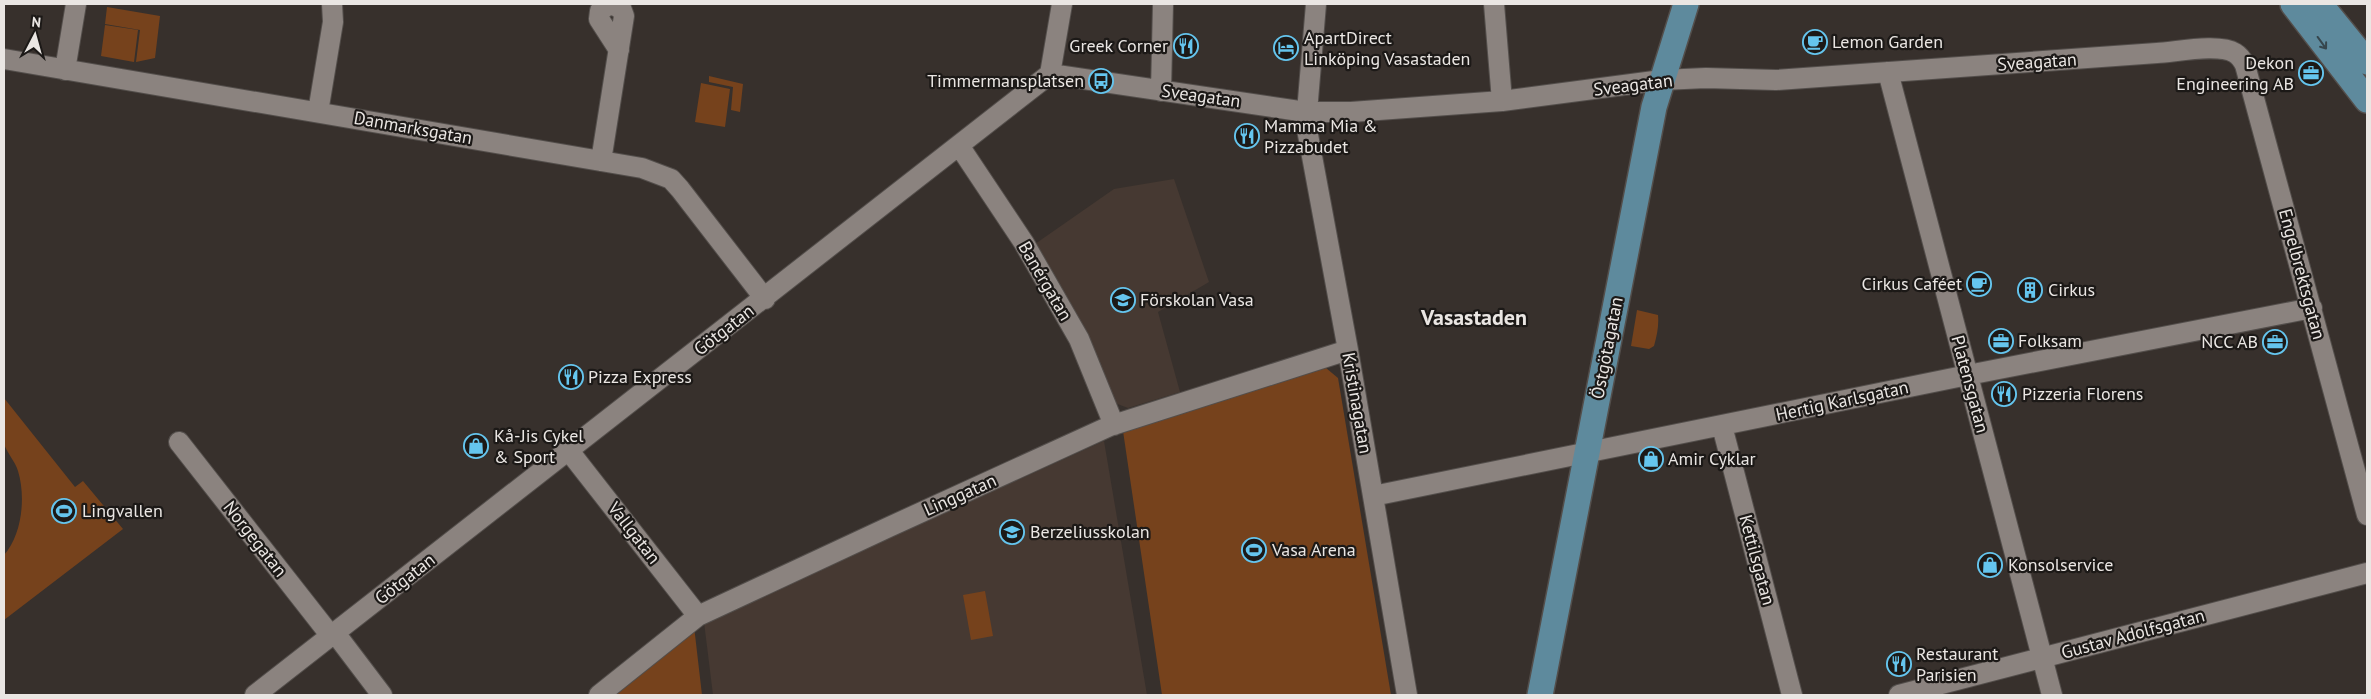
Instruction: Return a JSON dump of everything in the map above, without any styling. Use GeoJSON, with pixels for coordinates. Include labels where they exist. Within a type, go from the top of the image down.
{"type":"FeatureCollection","features":[{"type":"Feature","properties":{"kind":"main road","name":"Östgötagatan"},"geometry":{"type":"LineString","coordinates":[[1540,695],[1641,172],[1662,80],[1686,4]]}},
{"type":"Feature","properties":{"kind":"main road"},"geometry":{"type":"LineString","coordinates":[[2293,4],[2367,100]]}},
{"type":"Feature","properties":{"kind":"main road"},"geometry":{"type":"LineString","coordinates":[[2320,4],[2367,62]]}},
{"type":"Feature","properties":{"kind":"street"},"geometry":{"type":"LineString","coordinates":[[65,70],[76,4]]}},
{"type":"Feature","properties":{"kind":"street"},"geometry":{"type":"LineString","coordinates":[[318,112],[333,22],[332,4]]}},
{"type":"Feature","properties":{"kind":"street"},"geometry":{"type":"LineString","coordinates":[[1050,74],[1062,4]]}},
{"type":"Feature","properties":{"kind":"street"},"geometry":{"type":"LineString","coordinates":[[1161,90],[1163,4]]}},
{"type":"Feature","properties":{"kind":"street","name":"Kristinagatan"},"geometry":{"type":"LineString","coordinates":[[1316,4],[1306,128],[1348,350],[1407,695]]}},
{"type":"Feature","properties":{"kind":"street"},"geometry":{"type":"LineString","coordinates":[[1494,4],[1502,101]]}},
{"type":"Feature","properties":{"kind":"street","name":"Sveagatan"},"geometry":{"type":"LineString","coordinates":[[1050,74],[1306,112],[1351,112],[1502,101],[1662,80],[1706,78],[1776,80],[2219,49]]}},
{"type":"Feature","properties":{"kind":"street","name":"Engelbrektsgatan"},"geometry":{"type":"LineString","coordinates":[[2219,49],[2237,54],[2245,65],[2367,515]]}},
{"type":"Feature","properties":{"kind":"street"},"geometry":{"type":"LineString","coordinates":[[601,161],[619,50]]}},
{"type":"Feature","properties":{"kind":"street","name":"Danmarksgatan"},"geometry":{"type":"LineString","coordinates":[[4,59],[642,168],[671,179],[765,299]]}},
{"type":"Feature","properties":{"kind":"street","name":"Platensgatan"},"geometry":{"type":"LineString","coordinates":[[1888,72],[2052,695]]}},
{"type":"Feature","properties":{"kind":"street","name":"Götgatan"},"geometry":{"type":"LineString","coordinates":[[255,695],[960,147],[1050,74]]}},
{"type":"Feature","properties":{"kind":"street","name":"Banérgatan"},"geometry":{"type":"LineString","coordinates":[[960,147],[1024,243],[1079,339],[1114,425]]}},
{"type":"Feature","properties":{"kind":"street","name":"Hertig Karlsgatan"},"geometry":{"type":"LineString","coordinates":[[1372,496],[1722,426],[1968,374],[2312,308]]}},
{"type":"Feature","properties":{"kind":"street","name":"Linggatan"},"geometry":{"type":"LineString","coordinates":[[599,695],[698,616],[1114,425],[1348,350]]}},
{"type":"Feature","properties":{"kind":"street","name":"Kettilsgatan"},"geometry":{"type":"LineString","coordinates":[[1722,426],[1792,695]]}},
{"type":"Feature","properties":{"kind":"street","name":"Norgegatan"},"geometry":{"type":"LineString","coordinates":[[179,442],[382,695]]}},
{"type":"Feature","properties":{"kind":"street","name":"Vallgatan"},"geometry":{"type":"LineString","coordinates":[[569,451],[698,616]]}},
{"type":"Feature","properties":{"kind":"street","name":"Gustav Adolfsgatan"},"geometry":{"type":"LineString","coordinates":[[1900,695],[2367,573]]}},
{"type":"Feature","properties":{"kind":"shaded area"},"geometry":{"type":"Polygon","coordinates":[[[107,7],[160,16],[155,58],[136,62],[140,30],[105,24],[107,7]]]}},
{"type":"Feature","properties":{"kind":"shaded area"},"geometry":{"type":"Polygon","coordinates":[[[105,25],[138,30],[134,62],[101,56],[105,25]]]}},
{"type":"Feature","properties":{"kind":"shaded area"},"geometry":{"type":"Polygon","coordinates":[[[709,76],[743,84],[740,112],[731,110],[733,87],[709,82],[709,76]]]}},
{"type":"Feature","properties":{"kind":"shaded area"},"geometry":{"type":"Polygon","coordinates":[[[701,83],[730,89],[725,127],[695,122],[701,83]]]}},
{"type":"Feature","properties":{"kind":"shaded area","name":"Förskolan Vasa"},"geometry":{"type":"Polygon","coordinates":[[[1174,179],[1209,282],[1158,312],[1180,392],[1128,408],[1115,403],[1035,244],[1114,189],[1174,179]]]}},
{"type":"Feature","properties":{"kind":"shaded area"},"geometry":{"type":"Polygon","coordinates":[[[1637,310],[1658,315],[1658,327],[1654,346],[1649,349],[1631,346],[1637,310]]]}},
{"type":"Feature","properties":{"kind":"shaded area","name":"Vasa Arena"},"geometry":{"type":"Polygon","coordinates":[[[1326,368],[1338,378],[1391,695],[1162,695],[1123,431],[1326,368]]]}},
{"type":"Feature","properties":{"kind":"shaded area","name":"Lingvallen"},"geometry":{"type":"Polygon","coordinates":[[[4,398],[75,487],[83,481],[123,529],[4,620],[4,555],[15,537],[21,515],[22,492],[18,471],[3,440],[4,398]]]}},
{"type":"Feature","properties":{"kind":"shaded area","name":"Berzeliusskolan"},"geometry":{"type":"Polygon","coordinates":[[[1104,441],[1147,695],[713,695],[704,622],[1104,441]]]}},
{"type":"Feature","properties":{"kind":"shaded area"},"geometry":{"type":"Polygon","coordinates":[[[985,591],[993,636],[971,640],[963,595],[985,591]]]}},
{"type":"Feature","properties":{"kind":"shaded area"},"geometry":{"type":"Polygon","coordinates":[[[694,626],[702,695],[610,695],[694,626]]]}},
{"type":"Feature","properties":{"kind":"place","name":"Lemon Garden"},"geometry":{"type":"Point","coordinates":[1815,42]}},
{"type":"Feature","properties":{"kind":"place","name":"Greek Corner"},"geometry":{"type":"Point","coordinates":[1186,46]}},
{"type":"Feature","properties":{"kind":"place","name":"ApartDirect Linköping Vasastaden"},"geometry":{"type":"Point","coordinates":[1286,48]}},
{"type":"Feature","properties":{"kind":"place","name":"Dekon Engineering AB"},"geometry":{"type":"Point","coordinates":[2311,73]}},
{"type":"Feature","properties":{"kind":"place","name":"Timmermansplatsen"},"geometry":{"type":"Point","coordinates":[1101,81]}},
{"type":"Feature","properties":{"kind":"place","name":"Mamma Mia & Pizzabudet"},"geometry":{"type":"Point","coordinates":[1247,136]}},
{"type":"Feature","properties":{"kind":"place","name":"Cirkus Caféet"},"geometry":{"type":"Point","coordinates":[1979,284]}},
{"type":"Feature","properties":{"kind":"place","name":"Cirkus"},"geometry":{"type":"Point","coordinates":[2030,290]}},
{"type":"Feature","properties":{"kind":"place","name":"Förskolan Vasa"},"geometry":{"type":"Point","coordinates":[1123,300]}},
{"type":"Feature","properties":{"kind":"place","name":"Folksam"},"geometry":{"type":"Point","coordinates":[2001,341]}},
{"type":"Feature","properties":{"kind":"place","name":"NCC AB"},"geometry":{"type":"Point","coordinates":[2275,342]}},
{"type":"Feature","properties":{"kind":"place","name":"Pizza Express"},"geometry":{"type":"Point","coordinates":[571,377]}},
{"type":"Feature","properties":{"kind":"place","name":"Pizzeria Florens"},"geometry":{"type":"Point","coordinates":[2004,394]}},
{"type":"Feature","properties":{"kind":"place","name":"Kå-Jis Cykel & Sport"},"geometry":{"type":"Point","coordinates":[476,446]}},
{"type":"Feature","properties":{"kind":"place","name":"Amir Cyklar"},"geometry":{"type":"Point","coordinates":[1651,459]}},
{"type":"Feature","properties":{"kind":"place","name":"Lingvallen"},"geometry":{"type":"Point","coordinates":[64,511]}},
{"type":"Feature","properties":{"kind":"place","name":"Berzeliusskolan"},"geometry":{"type":"Point","coordinates":[1012,532]}},
{"type":"Feature","properties":{"kind":"place","name":"Vasa Arena"},"geometry":{"type":"Point","coordinates":[1254,550]}},
{"type":"Feature","properties":{"kind":"place","name":"Konsolservice"},"geometry":{"type":"Point","coordinates":[1990,565]}},
{"type":"Feature","properties":{"kind":"place","name":"Restaurant Parisien"},"geometry":{"type":"Point","coordinates":[1899,664]}},
{"type":"Feature","properties":{"kind":"district","name":"Vasastaden"},"geometry":{"type":"Point","coordinates":[1474,317]}}]}
